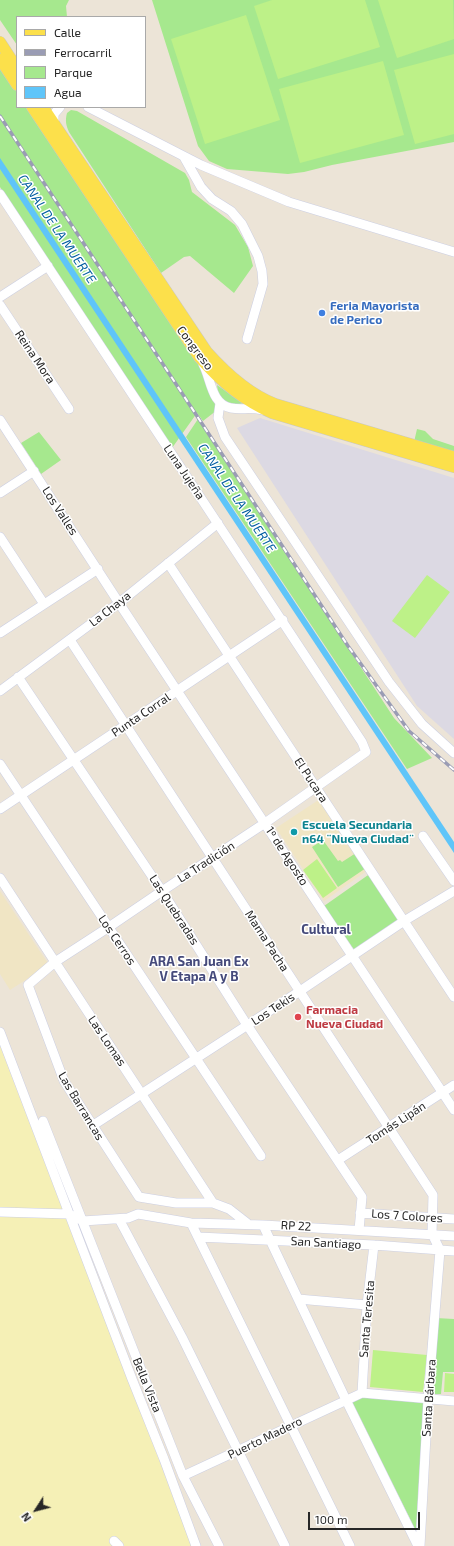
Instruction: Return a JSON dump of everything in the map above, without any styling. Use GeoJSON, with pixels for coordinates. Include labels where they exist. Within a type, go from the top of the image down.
{"type":"FeatureCollection","features":[{"type":"Feature","properties":{"kind":"main road"},"geometry":{"type":"LineString","coordinates":[[0,42],[16,66]]}},
{"type":"Feature","properties":{"kind":"main road"},"geometry":{"type":"LineString","coordinates":[[0,60],[16,84]]}},
{"type":"Feature","properties":{"kind":"main road","name":"Congreso"},"geometry":{"type":"LineString","coordinates":[[33,108],[199,357],[231,388],[267,411],[454,467]]}},
{"type":"Feature","properties":{"kind":"main road","name":"Congreso"},"geometry":{"type":"LineString","coordinates":[[44,108],[207,352],[233,377],[255,393],[275,404],[454,457]]}},
{"type":"Feature","properties":{"kind":"street"},"geometry":{"type":"LineString","coordinates":[[54,123],[54,114],[59,108]]}},
{"type":"Feature","properties":{"kind":"street"},"geometry":{"type":"LineString","coordinates":[[90,108],[201,165],[289,202],[454,252]]}},
{"type":"Feature","properties":{"kind":"street"},"geometry":{"type":"LineString","coordinates":[[183,156],[201,187],[212,199],[231,211],[242,224],[258,256],[262,271],[263,284],[247,339]]}},
{"type":"Feature","properties":{"kind":"street","name":"Luna Jujeña"},"geometry":{"type":"LineString","coordinates":[[0,194],[283,620],[362,742],[366,752]]}},
{"type":"Feature","properties":{"kind":"street"},"geometry":{"type":"LineString","coordinates":[[0,297],[48,266]]}},
{"type":"Feature","properties":{"kind":"street","name":"Reina Mora"},"geometry":{"type":"LineString","coordinates":[[0,305],[69,410]]}},
{"type":"Feature","properties":{"kind":"street"},"geometry":{"type":"LineString","coordinates":[[199,357],[206,370],[216,398],[223,406],[233,409],[246,408],[267,411]]}},
{"type":"Feature","properties":{"kind":"street"},"geometry":{"type":"LineString","coordinates":[[220,403],[218,418],[229,444],[389,682],[422,724],[454,753]]}},
{"type":"Feature","properties":{"kind":"street","name":"Los Valles"},"geometry":{"type":"LineString","coordinates":[[0,420],[119,603]]}},
{"type":"Feature","properties":{"kind":"street"},"geometry":{"type":"LineString","coordinates":[[0,493],[34,471]]}},
{"type":"Feature","properties":{"kind":"street","name":"La Chaya"},"geometry":{"type":"LineString","coordinates":[[0,691],[119,603],[218,523]]}},
{"type":"Feature","properties":{"kind":"street"},"geometry":{"type":"LineString","coordinates":[[0,537],[44,604]]}},
{"type":"Feature","properties":{"kind":"street","name":"El Pucara"},"geometry":{"type":"LineString","coordinates":[[168,563],[454,997]]}},
{"type":"Feature","properties":{"kind":"street"},"geometry":{"type":"LineString","coordinates":[[0,634],[98,569]]}},
{"type":"Feature","properties":{"kind":"street","name":"1º de Agosto"},"geometry":{"type":"LineString","coordinates":[[119,603],[454,1110]]}},
{"type":"Feature","properties":{"kind":"street","name":"Punta Corral"},"geometry":{"type":"LineString","coordinates":[[0,808],[73,761],[283,620]]}},
{"type":"Feature","properties":{"kind":"street","name":"Mama Pacha"},"geometry":{"type":"LineString","coordinates":[[70,640],[433,1195],[432,1234],[440,1250]]}},
{"type":"Feature","properties":{"kind":"street","name":"Las Quebradas"},"geometry":{"type":"LineString","coordinates":[[18,678],[162,891],[248,1025],[362,1197],[359,1230]]}},
{"type":"Feature","properties":{"kind":"street","name":"La Tradición"},"geometry":{"type":"LineString","coordinates":[[28,985],[55,962],[109,928],[265,823],[366,752]]}},
{"type":"Feature","properties":{"kind":"street","name":"Los Cerros"},"geometry":{"type":"LineString","coordinates":[[0,764],[261,1156]]}},
{"type":"Feature","properties":{"kind":"street"},"geometry":{"type":"LineString","coordinates":[[423,836],[454,881]]}},
{"type":"Feature","properties":{"kind":"street","name":"Las Lomas"},"geometry":{"type":"LineString","coordinates":[[0,878],[214,1203]]}},
{"type":"Feature","properties":{"kind":"street","name":"Los Tekis"},"geometry":{"type":"LineString","coordinates":[[92,1126],[404,922],[454,891]]}},
{"type":"Feature","properties":{"kind":"street","name":"Las Barrancas"},"geometry":{"type":"LineString","coordinates":[[28,985],[64,1081],[139,1197],[176,1203],[214,1203]]}},
{"type":"Feature","properties":{"kind":"street"},"geometry":{"type":"LineString","coordinates":[[0,1032],[196,1546]]}},
{"type":"Feature","properties":{"kind":"street","name":"Tomás Lipán"},"geometry":{"type":"LineString","coordinates":[[338,1160],[454,1085]]}},
{"type":"Feature","properties":{"kind":"street","name":"Bella Vista"},"geometry":{"type":"LineString","coordinates":[[43,1121],[183,1476],[219,1546]]}},
{"type":"Feature","properties":{"kind":"street"},"geometry":{"type":"LineString","coordinates":[[214,1203],[229,1209],[247,1223]]}},
{"type":"Feature","properties":{"kind":"street"},"geometry":{"type":"LineString","coordinates":[[0,1212],[69,1214],[83,1220],[119,1219],[182,1337],[285,1546]]}},
{"type":"Feature","properties":{"kind":"street","name":"Los 7 Colores"},"geometry":{"type":"LineString","coordinates":[[360,1213],[454,1219]]}},
{"type":"Feature","properties":{"kind":"street","name":"RP 22"},"geometry":{"type":"LineString","coordinates":[[119,1219],[128,1218],[138,1214],[191,1223],[263,1225],[454,1236]]}},
{"type":"Feature","properties":{"kind":"street"},"geometry":{"type":"LineString","coordinates":[[191,1223],[289,1426],[350,1546]]}},
{"type":"Feature","properties":{"kind":"street"},"geometry":{"type":"LineString","coordinates":[[263,1225],[346,1400],[419,1546]]}},
{"type":"Feature","properties":{"kind":"street","name":"San Santiago"},"geometry":{"type":"LineString","coordinates":[[198,1237],[454,1251]]}},
{"type":"Feature","properties":{"kind":"street","name":"Santa Teresita"},"geometry":{"type":"LineString","coordinates":[[362,1393],[374,1246]]}},
{"type":"Feature","properties":{"kind":"street","name":"Santa Bárbara"},"geometry":{"type":"LineString","coordinates":[[419,1546],[428,1399],[440,1250]]}},
{"type":"Feature","properties":{"kind":"street"},"geometry":{"type":"LineString","coordinates":[[298,1299],[368,1305]]}},
{"type":"Feature","properties":{"kind":"street"},"geometry":{"type":"LineString","coordinates":[[362,1393],[454,1401]]}},
{"type":"Feature","properties":{"kind":"street","name":"Puerto Madero"},"geometry":{"type":"LineString","coordinates":[[183,1476],[362,1393]]}},
{"type":"Feature","properties":{"kind":"shaded area"},"geometry":{"type":"Polygon","coordinates":[[[260,418],[454,478],[454,739],[417,706],[237,428],[260,418]]]}},
{"type":"Feature","properties":{"kind":"shaded area"},"geometry":{"type":"Polygon","coordinates":[[[320,799],[368,870],[324,901],[276,828],[320,799]]]}},
{"type":"Feature","properties":{"kind":"shaded area"},"geometry":{"type":"Polygon","coordinates":[[[0,891],[49,965],[10,990],[0,974],[0,891]]]}},
{"type":"Feature","properties":{"kind":"green space"},"geometry":{"type":"Polygon","coordinates":[[[0,0],[69,0],[66,6],[67,16],[16,16],[16,44],[0,20],[0,0]]]}},
{"type":"Feature","properties":{"kind":"green space"},"geometry":{"type":"Polygon","coordinates":[[[152,0],[454,0],[454,142],[288,174],[227,169],[209,161],[198,146],[152,0]]]}},
{"type":"Feature","properties":{"kind":"green space"},"geometry":{"type":"Polygon","coordinates":[[[272,0],[365,0],[380,47],[278,79],[254,6],[272,0]]]}},
{"type":"Feature","properties":{"kind":"green space"},"geometry":{"type":"Polygon","coordinates":[[[378,0],[453,0],[454,39],[397,58],[378,0]]]}},
{"type":"Feature","properties":{"kind":"green space"},"geometry":{"type":"Polygon","coordinates":[[[246,15],[280,120],[205,144],[171,39],[246,15]]]}},
{"type":"Feature","properties":{"kind":"green space"},"geometry":{"type":"Polygon","coordinates":[[[454,54],[454,134],[415,144],[394,70],[454,54]]]}},
{"type":"Feature","properties":{"kind":"green space"},"geometry":{"type":"Polygon","coordinates":[[[383,61],[404,135],[300,163],[279,89],[383,61]]]}},
{"type":"Feature","properties":{"kind":"green space"},"geometry":{"type":"Polygon","coordinates":[[[0,63],[16,87],[16,108],[30,108],[199,359],[221,407],[203,421],[197,413],[172,448],[0,187],[0,63]]]}},
{"type":"Feature","properties":{"kind":"green space"},"geometry":{"type":"Polygon","coordinates":[[[71,110],[77,111],[185,173],[189,180],[192,192],[235,225],[248,247],[253,266],[234,293],[190,256],[184,257],[161,273],[69,132],[66,118],[67,113],[71,110]]]}},
{"type":"Feature","properties":{"kind":"green space"},"geometry":{"type":"Polygon","coordinates":[[[217,385],[243,403],[233,404],[225,402],[220,395],[217,385]]]}},
{"type":"Feature","properties":{"kind":"green space"},"geometry":{"type":"Polygon","coordinates":[[[198,419],[394,718],[432,758],[407,769],[186,437],[198,419]]]}},
{"type":"Feature","properties":{"kind":"green space"},"geometry":{"type":"Polygon","coordinates":[[[417,429],[425,431],[433,439],[454,446],[454,453],[414,442],[417,429]]]}},
{"type":"Feature","properties":{"kind":"green space"},"geometry":{"type":"Polygon","coordinates":[[[39,432],[61,460],[41,474],[21,443],[39,432]]]}},
{"type":"Feature","properties":{"kind":"green space"},"geometry":{"type":"Polygon","coordinates":[[[427,575],[450,592],[415,638],[392,621],[427,575]]]}},
{"type":"Feature","properties":{"kind":"green space"},"geometry":{"type":"Polygon","coordinates":[[[323,840],[338,861],[340,860],[342,862],[356,853],[366,868],[338,887],[312,847],[323,840]]]}},
{"type":"Feature","properties":{"kind":"green space"},"geometry":{"type":"Polygon","coordinates":[[[317,859],[337,888],[323,898],[303,870],[317,859]]]}},
{"type":"Feature","properties":{"kind":"green space"},"geometry":{"type":"Polygon","coordinates":[[[371,873],[402,918],[355,951],[324,906],[371,873]]]}},
{"type":"Feature","properties":{"kind":"green space"},"geometry":{"type":"Polygon","coordinates":[[[436,1318],[454,1319],[454,1372],[443,1372],[441,1394],[430,1394],[436,1318]]]}},
{"type":"Feature","properties":{"kind":"green space"},"geometry":{"type":"Polygon","coordinates":[[[373,1350],[427,1355],[423,1392],[370,1387],[373,1350]]]}},
{"type":"Feature","properties":{"kind":"green space"},"geometry":{"type":"Polygon","coordinates":[[[445,1373],[454,1374],[454,1392],[444,1392],[445,1373]]]}},
{"type":"Feature","properties":{"kind":"green space"},"geometry":{"type":"Polygon","coordinates":[[[365,1396],[424,1402],[416,1531],[352,1402],[365,1396]]]}},
{"type":"Feature","properties":{"kind":"sand"},"geometry":{"type":"Polygon","coordinates":[[[0,1046],[192,1546],[0,1546],[0,1046]]]}},
{"type":"Feature","properties":{"kind":"water"},"geometry":{"type":"Polygon","coordinates":[[[0,158],[454,842],[454,853],[0,169],[0,158]]]}},
{"type":"Feature","properties":{"kind":"railway"},"geometry":{"type":"LineString","coordinates":[[0,116],[348,646],[409,731],[454,770]]}},
{"type":"Feature","properties":{"kind":"place","name":"Feria Mayorista de Perico"},"geometry":{"type":"Point","coordinates":[322,313]}},
{"type":"Feature","properties":{"kind":"place","name":"Escuela Secundaria n64 ¨Nueva Ciudad¨"},"geometry":{"type":"Point","coordinates":[294,832]}},
{"type":"Feature","properties":{"kind":"place","name":"Farmacia Nueva Ciudad"},"geometry":{"type":"Point","coordinates":[298,1017]}},
{"type":"Feature","properties":{"kind":"district","name":"Cultural"},"geometry":{"type":"Point","coordinates":[326,930]}},
{"type":"Feature","properties":{"kind":"district","name":"ARA San Juan Ex V Etapa A y B"},"geometry":{"type":"Point","coordinates":[199,970]}},
{"type":"Feature","properties":{"kind":"water label","name":"CANAL DE LA MUERTE"},"geometry":{"type":"Point","coordinates":[57,229]}},
{"type":"Feature","properties":{"kind":"water label","name":"CANAL DE LA MUERTE"},"geometry":{"type":"Point","coordinates":[237,498]}}]}
